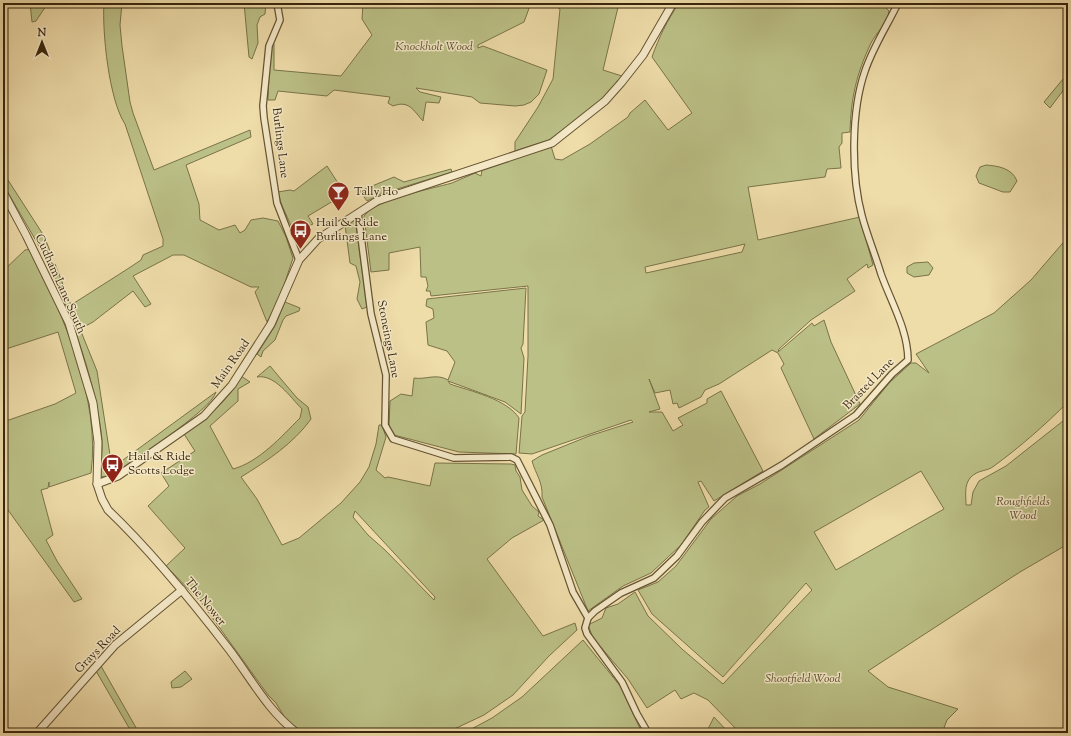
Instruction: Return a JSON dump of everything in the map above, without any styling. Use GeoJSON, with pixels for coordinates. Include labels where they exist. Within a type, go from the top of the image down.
{"type":"FeatureCollection","features":[{"type":"Feature","properties":{"kind":"street","name":"Burlings Lane"},"geometry":{"type":"LineString","coordinates":[[277,3],[280,20],[269,46],[264,112],[277,203],[299,260]]}},
{"type":"Feature","properties":{"kind":"street","name":"Main Road"},"geometry":{"type":"LineString","coordinates":[[97,484],[118,476],[204,416],[232,385],[271,324],[299,260],[318,239],[377,201],[552,143],[605,101],[621,83],[642,55],[672,3]]}},
{"type":"Feature","properties":{"kind":"street","name":"Brasted Lane"},"geometry":{"type":"LineString","coordinates":[[588,618],[595,611],[621,593],[654,578],[677,556],[702,522],[725,498],[782,465],[856,415],[892,374],[908,360],[907,343],[862,216],[858,188],[854,135],[859,91],[865,70],[873,49],[898,3]]}},
{"type":"Feature","properties":{"kind":"street","name":"Cudham Lane South"},"geometry":{"type":"LineString","coordinates":[[3,192],[69,323],[93,403],[98,442],[97,484]]}},
{"type":"Feature","properties":{"kind":"street","name":"Stoneings Lane"},"geometry":{"type":"LineString","coordinates":[[358,212],[371,314],[386,375],[385,425],[389,435],[393,439],[454,458],[511,457],[517,460],[550,525],[573,592],[588,618]]}},
{"type":"Feature","properties":{"kind":"street","name":"The Nower"},"geometry":{"type":"LineString","coordinates":[[97,484],[102,499],[108,510],[182,590],[229,650],[268,706],[285,724],[297,733]]}},
{"type":"Feature","properties":{"kind":"street","name":"Grays Road"},"geometry":{"type":"LineString","coordinates":[[37,733],[115,645],[182,590]]}},
{"type":"Feature","properties":{"kind":"street"},"geometry":{"type":"LineString","coordinates":[[588,618],[585,628],[587,634],[622,682],[648,733]]}},
{"type":"Feature","properties":{"kind":"green space"},"geometry":{"type":"Polygon","coordinates":[[[30,3],[48,3],[36,21],[32,22],[30,3]]]}},
{"type":"Feature","properties":{"kind":"green space"},"geometry":{"type":"Polygon","coordinates":[[[104,3],[122,3],[120,25],[130,102],[154,170],[250,130],[251,137],[186,165],[199,204],[200,220],[219,230],[235,225],[240,233],[245,230],[251,220],[263,218],[278,221],[286,237],[293,258],[280,297],[267,322],[255,292],[259,287],[251,287],[184,255],[173,255],[133,276],[151,304],[145,307],[133,291],[93,322],[80,329],[97,371],[112,468],[216,392],[211,400],[200,411],[169,436],[110,476],[100,477],[102,440],[95,397],[82,351],[49,264],[55,264],[71,305],[141,260],[143,255],[163,246],[163,239],[125,124],[119,113],[111,83],[104,31],[104,3]]]}},
{"type":"Feature","properties":{"kind":"green space"},"geometry":{"type":"Polygon","coordinates":[[[244,3],[266,3],[265,14],[260,17],[257,25],[258,43],[252,59],[249,57],[244,3]]]}},
{"type":"Feature","properties":{"kind":"green space","name":"Knockholt Wood"},"geometry":{"type":"Polygon","coordinates":[[[363,3],[531,3],[524,22],[478,45],[478,48],[483,46],[547,70],[539,94],[531,102],[524,105],[515,106],[480,103],[472,97],[416,88],[420,92],[441,97],[439,103],[426,102],[423,121],[407,105],[398,104],[393,106],[388,103],[390,97],[334,90],[327,96],[278,91],[275,100],[268,100],[270,47],[274,44],[274,70],[341,76],[372,35],[362,19],[363,3]]]}},
{"type":"Feature","properties":{"kind":"green space"},"geometry":{"type":"Polygon","coordinates":[[[550,3],[619,3],[603,70],[622,76],[600,102],[549,140],[515,151],[515,142],[538,107],[553,79],[560,9],[550,3]]]}},
{"type":"Feature","properties":{"kind":"green space"},"geometry":{"type":"Polygon","coordinates":[[[679,3],[881,3],[889,11],[884,24],[871,43],[858,76],[853,97],[850,132],[842,133],[842,143],[839,147],[841,168],[827,169],[825,177],[748,187],[758,240],[860,217],[873,265],[868,268],[867,264],[847,279],[855,291],[811,320],[779,349],[778,352],[812,323],[814,326],[824,320],[831,342],[860,404],[814,439],[781,368],[784,364],[778,353],[772,350],[719,384],[705,390],[701,397],[679,408],[677,403],[673,404],[670,390],[655,393],[649,379],[660,409],[649,412],[662,412],[673,431],[683,425],[678,418],[707,403],[707,399],[721,391],[763,471],[714,501],[701,481],[698,482],[709,507],[705,510],[681,545],[651,573],[623,586],[588,611],[542,497],[540,483],[532,461],[542,455],[589,436],[633,422],[631,420],[532,454],[519,453],[522,416],[525,412],[528,356],[528,286],[431,296],[430,291],[426,291],[428,286],[426,277],[421,277],[420,247],[389,253],[389,270],[371,272],[364,216],[370,210],[405,195],[452,183],[475,173],[481,176],[482,170],[551,146],[555,159],[562,160],[590,144],[628,117],[630,113],[645,100],[668,130],[692,113],[652,57],[657,43],[679,3]],[[745,244],[645,267],[646,273],[742,252],[745,244]]]}},
{"type":"Feature","properties":{"kind":"green space"},"geometry":{"type":"Polygon","coordinates":[[[1068,73],[1068,84],[1050,108],[1044,102],[1068,73]]]}},
{"type":"Feature","properties":{"kind":"green space"},"geometry":{"type":"Polygon","coordinates":[[[986,165],[1004,168],[1012,173],[1017,181],[1010,192],[1003,192],[979,183],[976,176],[980,167],[986,165]]]}},
{"type":"Feature","properties":{"kind":"green space"},"geometry":{"type":"Polygon","coordinates":[[[327,166],[345,194],[308,216],[313,224],[294,233],[281,203],[278,192],[290,190],[294,191],[327,166]]]}},
{"type":"Feature","properties":{"kind":"green space"},"geometry":{"type":"Polygon","coordinates":[[[451,169],[452,172],[381,194],[367,201],[360,191],[394,177],[404,182],[451,169]]]}},
{"type":"Feature","properties":{"kind":"green space"},"geometry":{"type":"Polygon","coordinates":[[[6,177],[44,236],[52,256],[46,258],[3,184],[6,177]]]}},
{"type":"Feature","properties":{"kind":"green space"},"geometry":{"type":"Polygon","coordinates":[[[355,218],[367,307],[362,309],[357,299],[360,282],[356,266],[350,263],[345,225],[355,218]]]}},
{"type":"Feature","properties":{"kind":"green space"},"geometry":{"type":"Polygon","coordinates":[[[1068,237],[1068,402],[1032,436],[1004,459],[991,468],[976,473],[970,478],[966,487],[966,505],[971,505],[973,492],[979,481],[1006,466],[1068,417],[1068,544],[1020,572],[868,671],[888,687],[958,709],[947,720],[942,733],[740,733],[708,700],[694,693],[681,699],[675,690],[647,708],[628,679],[593,638],[588,625],[602,618],[606,608],[618,604],[635,592],[648,616],[682,649],[723,684],[812,590],[806,583],[723,677],[652,614],[638,590],[658,582],[676,566],[711,519],[737,496],[760,484],[859,420],[889,383],[911,363],[916,363],[929,373],[916,354],[994,313],[1031,280],[1068,237]],[[921,471],[814,532],[836,570],[944,509],[921,471]]]}},
{"type":"Feature","properties":{"kind":"green space"},"geometry":{"type":"Polygon","coordinates":[[[32,249],[55,302],[76,358],[85,387],[90,416],[93,444],[91,473],[49,487],[49,482],[48,488],[41,490],[53,535],[46,540],[57,561],[82,599],[74,602],[3,503],[3,422],[55,404],[76,393],[58,332],[3,350],[3,271],[25,250],[32,249]]]}},
{"type":"Feature","properties":{"kind":"green space"},"geometry":{"type":"Polygon","coordinates":[[[928,262],[933,268],[929,275],[914,277],[907,273],[907,267],[914,263],[928,262]]]}},
{"type":"Feature","properties":{"kind":"green space"},"geometry":{"type":"Polygon","coordinates":[[[526,288],[523,344],[521,348],[524,358],[521,414],[505,402],[448,381],[450,384],[488,396],[513,411],[519,418],[516,454],[459,452],[394,435],[389,426],[390,401],[401,394],[412,396],[414,378],[439,377],[448,380],[455,362],[447,351],[428,345],[426,322],[434,318],[433,309],[426,306],[427,299],[526,288]]]}},
{"type":"Feature","properties":{"kind":"green space"},"geometry":{"type":"Polygon","coordinates":[[[285,302],[300,308],[299,311],[286,316],[275,340],[263,351],[261,357],[257,354],[275,326],[285,302]]]}},
{"type":"Feature","properties":{"kind":"green space"},"geometry":{"type":"Polygon","coordinates":[[[270,366],[297,398],[308,407],[311,419],[297,436],[288,444],[241,477],[257,499],[282,545],[299,538],[341,503],[360,482],[369,467],[376,444],[379,425],[382,425],[386,437],[376,470],[385,478],[388,477],[430,486],[435,463],[515,465],[516,471],[520,477],[522,490],[532,506],[539,512],[538,516],[544,520],[512,538],[487,559],[543,636],[575,623],[577,630],[549,656],[513,695],[484,715],[450,731],[454,733],[302,733],[285,718],[276,703],[268,695],[201,602],[166,566],[185,548],[148,506],[169,486],[161,473],[195,451],[184,434],[209,415],[223,401],[236,385],[241,376],[250,382],[238,389],[238,401],[210,426],[233,469],[243,466],[261,455],[300,418],[302,409],[282,387],[270,379],[257,377],[270,366]],[[355,511],[353,517],[368,535],[385,550],[434,600],[435,597],[355,511]]]}},
{"type":"Feature","properties":{"kind":"green space"},"geometry":{"type":"Polygon","coordinates":[[[583,640],[621,687],[642,733],[464,733],[492,718],[522,697],[583,640]]]}},
{"type":"Feature","properties":{"kind":"green space"},"geometry":{"type":"Polygon","coordinates":[[[101,666],[139,733],[132,733],[96,671],[101,666]]]}},
{"type":"Feature","properties":{"kind":"green space"},"geometry":{"type":"Polygon","coordinates":[[[185,671],[192,679],[181,687],[172,688],[171,682],[185,671]]]}},
{"type":"Feature","properties":{"kind":"green space"},"geometry":{"type":"Polygon","coordinates":[[[714,717],[729,733],[706,733],[714,717]]]}},
{"type":"Feature","properties":{"kind":"place","name":"Tally Ho"},"geometry":{"type":"Point","coordinates":[338,212]}},
{"type":"Feature","properties":{"kind":"place","name":"Hail & Ride Burlings Lane"},"geometry":{"type":"Point","coordinates":[301,250]}},
{"type":"Feature","properties":{"kind":"place","name":"Hail & Ride Scotts Lodge"},"geometry":{"type":"Point","coordinates":[113,484]}},
{"type":"Feature","properties":{"kind":"park label","name":"Roughfields Wood"},"geometry":{"type":"Point","coordinates":[1023,509]}},
{"type":"Feature","properties":{"kind":"park label","name":"Shootfield Wood"},"geometry":{"type":"Point","coordinates":[803,679]}}]}
